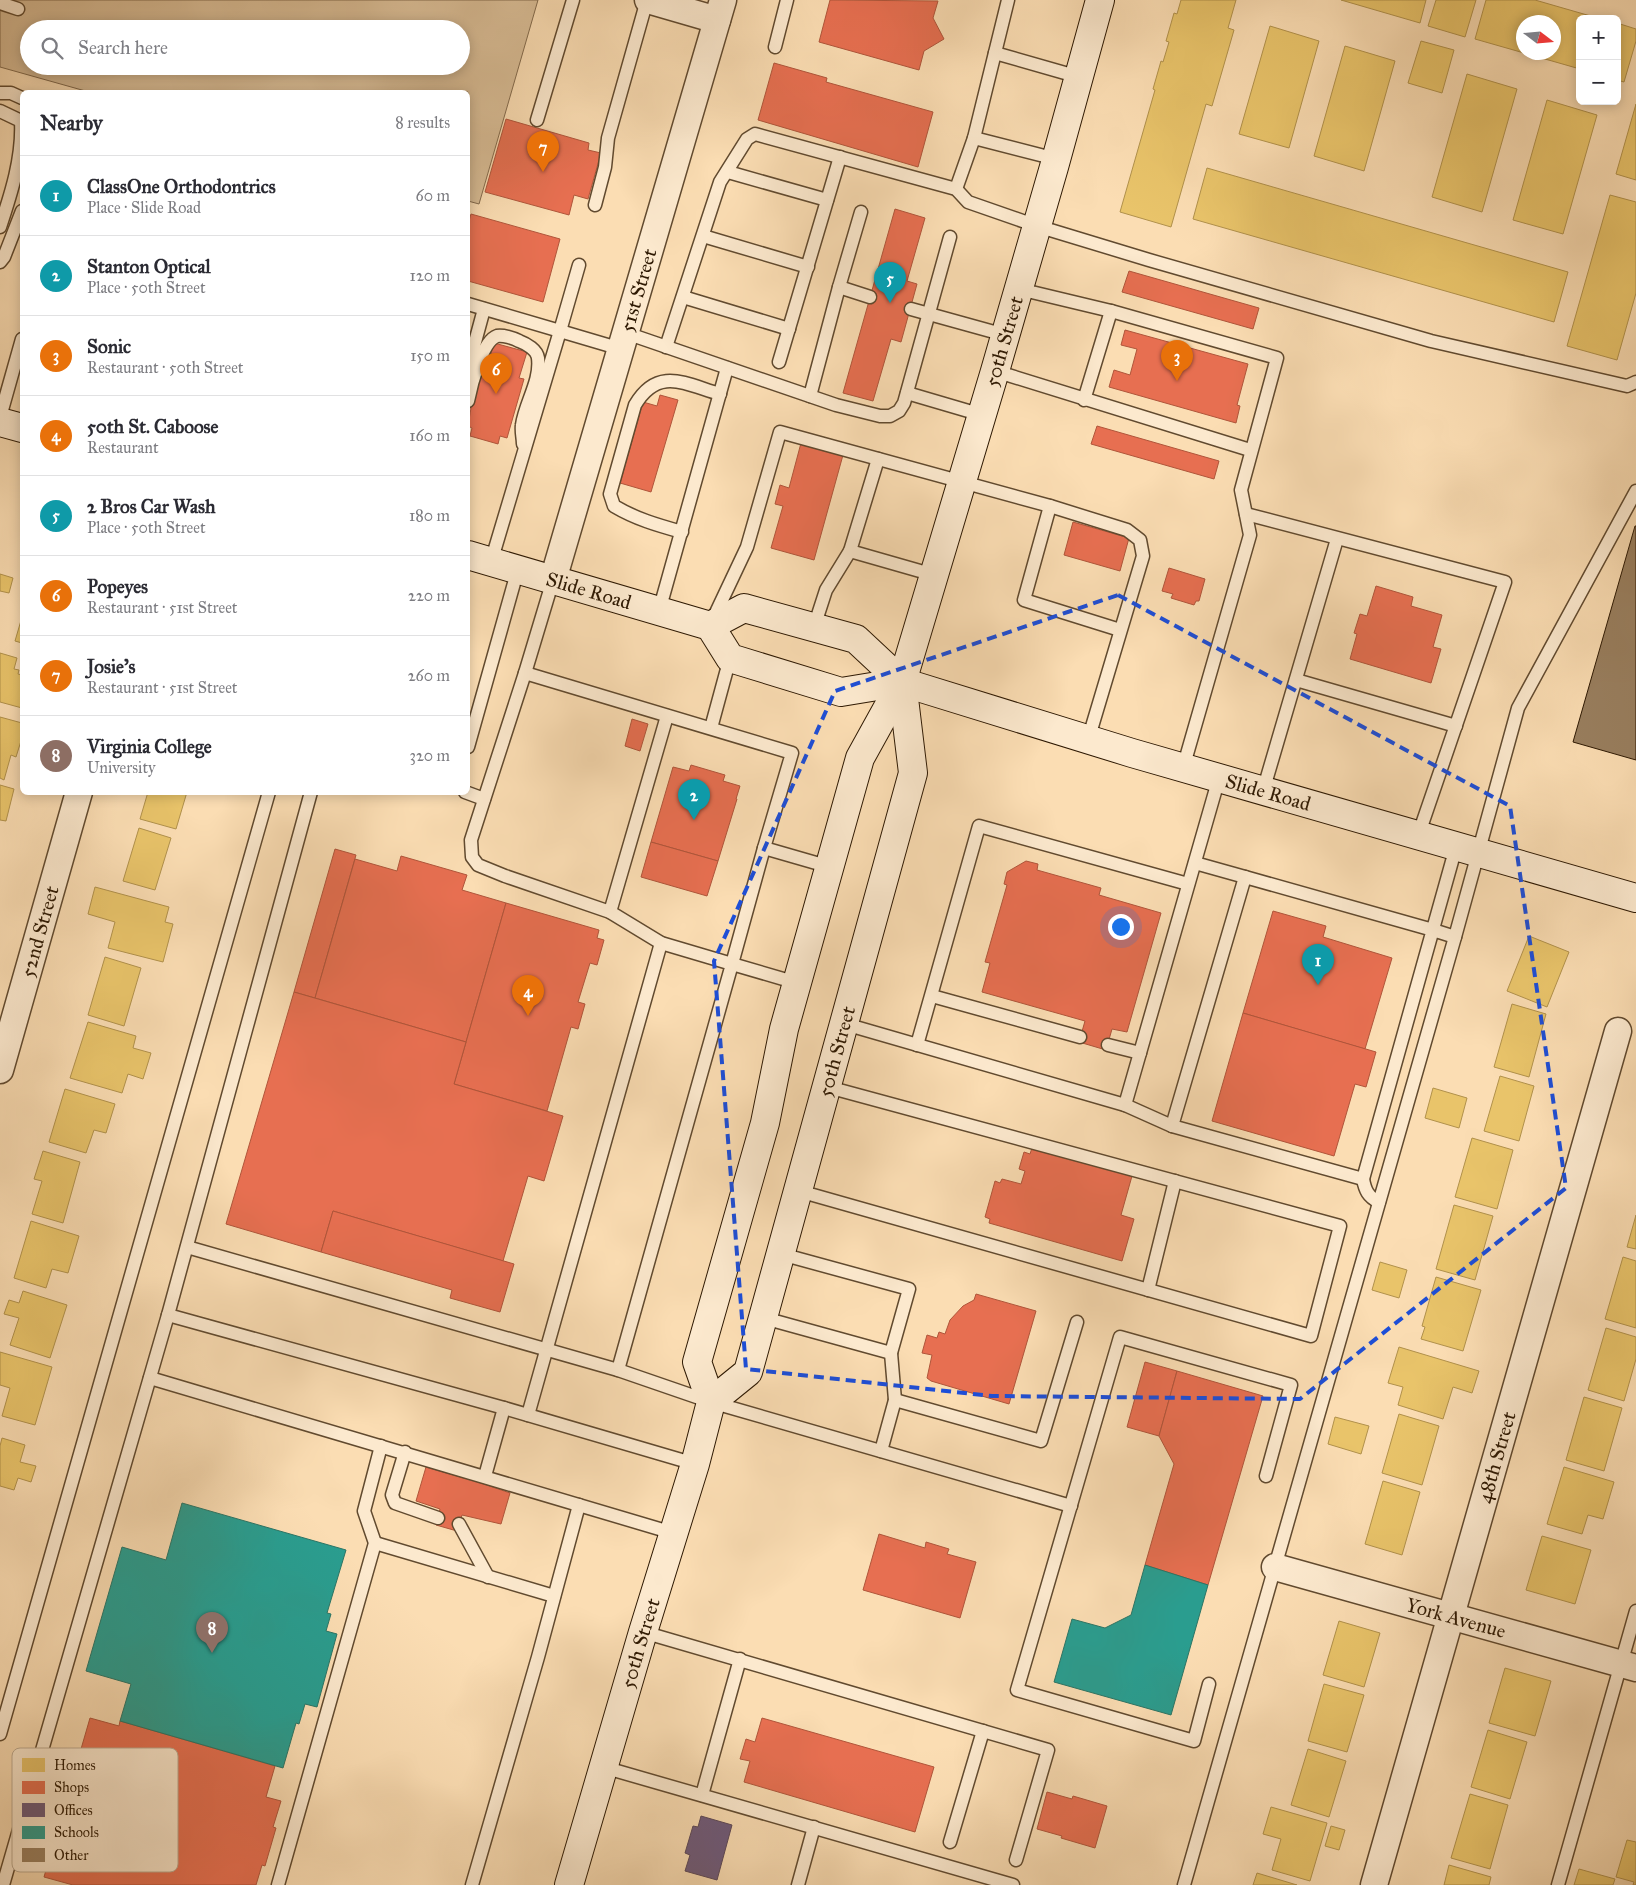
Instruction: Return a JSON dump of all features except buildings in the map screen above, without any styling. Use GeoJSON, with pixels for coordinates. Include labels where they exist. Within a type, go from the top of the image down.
{"type":"FeatureCollection","features":[{"type":"Feature","properties":{"kind":"main road","name":"50th Street"},"geometry":{"type":"LineString","coordinates":[[569,1885],[643,1632],[695,1464],[711,1402],[697,1362],[765,1123],[784,1029],[860,758],[902,682],[1019,289],[1100,0]]}},
{"type":"Feature","properties":{"kind":"main road"},"geometry":{"type":"LineString","coordinates":[[0,422],[20,427]]}},
{"type":"Feature","properties":{"kind":"main road","name":"Slide Road"},"geometry":{"type":"LineString","coordinates":[[479,558],[710,626],[744,608],[856,639],[902,682],[1183,768],[1636,898]]}},
{"type":"Feature","properties":{"kind":"main road"},"geometry":{"type":"LineString","coordinates":[[710,626],[730,658]]}},
{"type":"Feature","properties":{"kind":"main road","name":"Slide Road"},"geometry":{"type":"LineString","coordinates":[[730,658],[841,692],[902,682]]}},
{"type":"Feature","properties":{"kind":"main road","name":"50th Street"},"geometry":{"type":"LineString","coordinates":[[711,1402],[748,1372],[913,773],[902,682]]}},
{"type":"Feature","properties":{"kind":"street"},"geometry":{"type":"LineString","coordinates":[[647,0],[720,10]]}},
{"type":"Feature","properties":{"kind":"street","name":"51st Street"},"geometry":{"type":"LineString","coordinates":[[554,580],[720,10]]}},
{"type":"Feature","properties":{"kind":"street","name":"52nd Street"},"geometry":{"type":"LineString","coordinates":[[0,1070],[78,795]]}},
{"type":"Feature","properties":{"kind":"street","name":"48th Street"},"geometry":{"type":"LineString","coordinates":[[1374,1885],[1618,1030]]}},
{"type":"Feature","properties":{"kind":"street","name":"York Avenue"},"geometry":{"type":"LineString","coordinates":[[1275,1567],[1629,1666]]}},
{"type":"Feature","properties":{"kind":"lane"},"geometry":{"type":"LineString","coordinates":[[537,120],[573,0]]}},
{"type":"Feature","properties":{"kind":"lane"},"geometry":{"type":"LineString","coordinates":[[595,205],[605,167],[608,138],[647,0]]}},
{"type":"Feature","properties":{"kind":"lane"},"geometry":{"type":"LineString","coordinates":[[775,47],[787,0]]}},
{"type":"Feature","properties":{"kind":"lane"},"geometry":{"type":"LineString","coordinates":[[956,190],[974,138],[1008,0]]}},
{"type":"Feature","properties":{"kind":"lane"},"geometry":{"type":"LineString","coordinates":[[0,3],[18,9]]}},
{"type":"Feature","properties":{"kind":"lane"},"geometry":{"type":"LineString","coordinates":[[995,53],[1079,77]]}},
{"type":"Feature","properties":{"kind":"lane"},"geometry":{"type":"LineString","coordinates":[[0,93],[11,93],[20,97]]}},
{"type":"Feature","properties":{"kind":"lane"},"geometry":{"type":"LineString","coordinates":[[0,111],[20,121]]}},
{"type":"Feature","properties":{"kind":"lane"},"geometry":{"type":"LineString","coordinates":[[666,347],[720,182],[747,139],[754,134],[956,190],[968,202],[1037,226],[1431,341],[1627,386],[1636,382]]}},
{"type":"Feature","properties":{"kind":"lane"},"geometry":{"type":"LineString","coordinates":[[974,138],[1056,159]]}},
{"type":"Feature","properties":{"kind":"lane"},"geometry":{"type":"LineString","coordinates":[[0,228],[8,204],[20,149]]}},
{"type":"Feature","properties":{"kind":"lane"},"geometry":{"type":"LineString","coordinates":[[779,362],[840,158]]}},
{"type":"Feature","properties":{"kind":"lane"},"geometry":{"type":"LineString","coordinates":[[728,172],[827,200]]}},
{"type":"Feature","properties":{"kind":"lane"},"geometry":{"type":"LineString","coordinates":[[810,396],[839,287],[862,212]]}},
{"type":"Feature","properties":{"kind":"lane"},"geometry":{"type":"LineString","coordinates":[[0,262],[4,257],[20,216]]}},
{"type":"Feature","properties":{"kind":"lane"},"geometry":{"type":"LineString","coordinates":[[703,236],[808,267]]}},
{"type":"Feature","properties":{"kind":"lane"},"geometry":{"type":"LineString","coordinates":[[470,305],[560,331],[666,347],[810,396],[871,414],[890,416],[899,411],[904,403],[950,236]]}},
{"type":"Feature","properties":{"kind":"lane"},"geometry":{"type":"LineString","coordinates":[[479,558],[524,451],[578,265]]}},
{"type":"Feature","properties":{"kind":"lane"},"geometry":{"type":"LineString","coordinates":[[839,287],[870,297]]}},
{"type":"Feature","properties":{"kind":"lane"},"geometry":{"type":"LineString","coordinates":[[1019,289],[1111,311],[1277,358],[1250,450],[1241,490],[1250,535],[1183,768]]}},
{"type":"Feature","properties":{"kind":"lane"},"geometry":{"type":"LineString","coordinates":[[682,297],[789,329]]}},
{"type":"Feature","properties":{"kind":"lane"},"geometry":{"type":"LineString","coordinates":[[470,361],[484,309]]}},
{"type":"Feature","properties":{"kind":"lane"},"geometry":{"type":"LineString","coordinates":[[911,309],[1005,335]]}},
{"type":"Feature","properties":{"kind":"lane"},"geometry":{"type":"LineString","coordinates":[[1084,400],[1111,311]]}},
{"type":"Feature","properties":{"kind":"lane"},"geometry":{"type":"LineString","coordinates":[[470,394],[475,375],[490,340],[498,336],[508,337],[531,347],[538,355],[539,368],[522,426],[524,451]]}},
{"type":"Feature","properties":{"kind":"lane"},"geometry":{"type":"LineString","coordinates":[[0,417],[20,346]]}},
{"type":"Feature","properties":{"kind":"lane"},"geometry":{"type":"LineString","coordinates":[[659,611],[727,368]]}},
{"type":"Feature","properties":{"kind":"lane"},"geometry":{"type":"LineString","coordinates":[[995,371],[1250,450]]}},
{"type":"Feature","properties":{"kind":"lane"},"geometry":{"type":"LineString","coordinates":[[682,532],[629,515],[614,506],[610,494],[635,405],[642,394],[660,382],[672,381],[720,394]]}},
{"type":"Feature","properties":{"kind":"lane"},"geometry":{"type":"LineString","coordinates":[[907,393],[982,415]]}},
{"type":"Feature","properties":{"kind":"lane"},"geometry":{"type":"LineString","coordinates":[[710,626],[747,547],[780,432],[1050,506],[1127,530],[1140,540],[1143,556],[1088,740]]}},
{"type":"Feature","properties":{"kind":"lane"},"geometry":{"type":"LineString","coordinates":[[814,628],[826,590],[850,551],[878,459]]}},
{"type":"Feature","properties":{"kind":"lane"},"geometry":{"type":"LineString","coordinates":[[1379,1202],[1372,1199],[1365,1190],[1363,1179],[1433,930],[1467,850],[1518,708],[1636,491]]}},
{"type":"Feature","properties":{"kind":"lane"},"geometry":{"type":"LineString","coordinates":[[1050,506],[1024,600],[1120,630]]}},
{"type":"Feature","properties":{"kind":"lane"},"geometry":{"type":"LineString","coordinates":[[1246,514],[1505,582],[1418,836]]}},
{"type":"Feature","properties":{"kind":"lane"},"geometry":{"type":"LineString","coordinates":[[1263,791],[1337,539]]}},
{"type":"Feature","properties":{"kind":"lane"},"geometry":{"type":"LineString","coordinates":[[850,551],[934,575]]}},
{"type":"Feature","properties":{"kind":"lane"},"geometry":{"type":"LineString","coordinates":[[470,740],[518,570]]}},
{"type":"Feature","properties":{"kind":"lane"},"geometry":{"type":"LineString","coordinates":[[554,580],[526,673],[471,840],[472,857],[478,865],[505,876],[610,912],[661,943],[797,983]]}},
{"type":"Feature","properties":{"kind":"lane"},"geometry":{"type":"LineString","coordinates":[[711,728],[730,658]]}},
{"type":"Feature","properties":{"kind":"lane"},"geometry":{"type":"LineString","coordinates":[[526,673],[792,753],[618,1370]]}},
{"type":"Feature","properties":{"kind":"lane"},"geometry":{"type":"LineString","coordinates":[[1296,680],[1456,726]]}},
{"type":"Feature","properties":{"kind":"lane"},"geometry":{"type":"LineString","coordinates":[[610,912],[667,716]]}},
{"type":"Feature","properties":{"kind":"lane"},"geometry":{"type":"LineString","coordinates":[[1125,1105],[1219,778]]}},
{"type":"Feature","properties":{"kind":"lane"},"geometry":{"type":"LineString","coordinates":[[470,794],[484,799]]}},
{"type":"Feature","properties":{"kind":"lane"},"geometry":{"type":"LineString","coordinates":[[0,1734],[268,795]]}},
{"type":"Feature","properties":{"kind":"lane"},"geometry":{"type":"LineString","coordinates":[[43,1748],[168,1315],[310,795]]}},
{"type":"Feature","properties":{"kind":"lane"},"geometry":{"type":"LineString","coordinates":[[917,1045],[980,826],[1188,884]]}},
{"type":"Feature","properties":{"kind":"lane"},"geometry":{"type":"LineString","coordinates":[[764,848],[830,867]]}},
{"type":"Feature","properties":{"kind":"lane"},"geometry":{"type":"LineString","coordinates":[[1184,1885],[1455,937],[1467,850]]}},
{"type":"Feature","properties":{"kind":"lane"},"geometry":{"type":"LineString","coordinates":[[1195,862],[1455,937]]}},
{"type":"Feature","properties":{"kind":"lane"},"geometry":{"type":"LineString","coordinates":[[1172,1126],[1245,877]]}},
{"type":"Feature","properties":{"kind":"lane"},"geometry":{"type":"LineString","coordinates":[[528,1415],[661,943]]}},
{"type":"Feature","properties":{"kind":"lane"},"geometry":{"type":"LineString","coordinates":[[932,996],[1080,1037]]}},
{"type":"Feature","properties":{"kind":"lane"},"geometry":{"type":"LineString","coordinates":[[845,1024],[1125,1105],[1172,1126],[1363,1179]]}},
{"type":"Feature","properties":{"kind":"lane"},"geometry":{"type":"LineString","coordinates":[[1403,1036],[1425,1042]]}},
{"type":"Feature","properties":{"kind":"lane"},"geometry":{"type":"LineString","coordinates":[[1108,1045],[1140,1054]]}},
{"type":"Feature","properties":{"kind":"lane"},"geometry":{"type":"LineString","coordinates":[[799,1191],[1311,1336],[1340,1226],[828,1087]]}},
{"type":"Feature","properties":{"kind":"lane"},"geometry":{"type":"LineString","coordinates":[[1369,1155],[1391,1161]]}},
{"type":"Feature","properties":{"kind":"lane"},"geometry":{"type":"LineString","coordinates":[[1148,1290],[1175,1181]]}},
{"type":"Feature","properties":{"kind":"lane"},"geometry":{"type":"LineString","coordinates":[[186,1247],[618,1370],[711,1402],[1070,1506]]}},
{"type":"Feature","properties":{"kind":"lane"},"geometry":{"type":"LineString","coordinates":[[781,1254],[909,1289],[891,1353],[895,1400],[881,1451]]}},
{"type":"Feature","properties":{"kind":"lane"},"geometry":{"type":"LineString","coordinates":[[168,1315],[504,1408],[695,1464]]}},
{"type":"Feature","properties":{"kind":"lane"},"geometry":{"type":"LineString","coordinates":[[764,1318],[891,1353]]}},
{"type":"Feature","properties":{"kind":"lane"},"geometry":{"type":"LineString","coordinates":[[895,1400],[1041,1441],[1077,1322]]}},
{"type":"Feature","properties":{"kind":"lane"},"geometry":{"type":"LineString","coordinates":[[1209,1684],[1194,1741],[1017,1690],[1120,1337],[1291,1385],[1266,1476]]}},
{"type":"Feature","properties":{"kind":"lane"},"geometry":{"type":"LineString","coordinates":[[150,1378],[405,1452],[673,1533]]}},
{"type":"Feature","properties":{"kind":"lane"},"geometry":{"type":"LineString","coordinates":[[485,1476],[504,1408]]}},
{"type":"Feature","properties":{"kind":"lane"},"geometry":{"type":"LineString","coordinates":[[278,1885],[375,1543],[364,1511],[381,1446]]}},
{"type":"Feature","properties":{"kind":"lane"},"geometry":{"type":"LineString","coordinates":[[405,1452],[392,1494],[395,1503],[438,1518]]}},
{"type":"Feature","properties":{"kind":"lane"},"geometry":{"type":"LineString","coordinates":[[472,1885],[580,1505]]}},
{"type":"Feature","properties":{"kind":"lane"},"geometry":{"type":"LineString","coordinates":[[459,1524],[488,1576]]}},
{"type":"Feature","properties":{"kind":"lane"},"geometry":{"type":"LineString","coordinates":[[375,1543],[554,1596]]}},
{"type":"Feature","properties":{"kind":"lane"},"geometry":{"type":"LineString","coordinates":[[1558,1885],[1629,1666],[1636,1612]]}},
{"type":"Feature","properties":{"kind":"lane"},"geometry":{"type":"LineString","coordinates":[[643,1632],[1048,1750],[1016,1860]]}},
{"type":"Feature","properties":{"kind":"lane"},"geometry":{"type":"LineString","coordinates":[[702,1795],[740,1659]]}},
{"type":"Feature","properties":{"kind":"lane"},"geometry":{"type":"LineString","coordinates":[[950,1842],[983,1731]]}},
{"type":"Feature","properties":{"kind":"lane"},"geometry":{"type":"LineString","coordinates":[[603,1767],[1013,1885]]}},
{"type":"Feature","properties":{"kind":"lane"},"geometry":{"type":"LineString","coordinates":[[798,1885],[814,1827]]}},
{"type":"Feature","properties":{"kind":"lane"},"geometry":{"type":"LineString","coordinates":[[3,1885],[12,1854]]}},
{"type":"Feature","properties":{"kind":"highlighted area"},"geometry":{"type":"Polygon","coordinates":[[[1118,595],[1510,806],[1566,1188],[1300,1399],[992,1396],[746,1369],[714,961],[835,691],[1118,595]]]}},
{"type":"Feature","properties":{"kind":"shaded area"},"geometry":{"type":"Polygon","coordinates":[[[0,0],[538,0],[479,204],[470,202],[470,90],[82,90],[28,75],[470,75],[470,20],[20,20],[20,73],[0,67],[0,0]]]}},
{"type":"Feature","properties":{"kind":"place","name":"Josie's"},"geometry":{"type":"Point","coordinates":[543,172]}},
{"type":"Feature","properties":{"kind":"place","name":"2 Bros Car Wash"},"geometry":{"type":"Point","coordinates":[890,303]}},
{"type":"Feature","properties":{"kind":"place","name":"Sonic"},"geometry":{"type":"Point","coordinates":[1177,381]}},
{"type":"Feature","properties":{"kind":"place","name":"Popeyes"},"geometry":{"type":"Point","coordinates":[496,394]}},
{"type":"Feature","properties":{"kind":"place","name":"Stanton Optical"},"geometry":{"type":"Point","coordinates":[694,820]}},
{"type":"Feature","properties":{"kind":"place","name":"ClassOne Orthodontrics"},"geometry":{"type":"Point","coordinates":[1318,985]}},
{"type":"Feature","properties":{"kind":"place","name":"50th St. Caboose"},"geometry":{"type":"Point","coordinates":[528,1016]}},
{"type":"Feature","properties":{"kind":"place","name":"Virginia College"},"geometry":{"type":"Point","coordinates":[212,1653]}}]}
